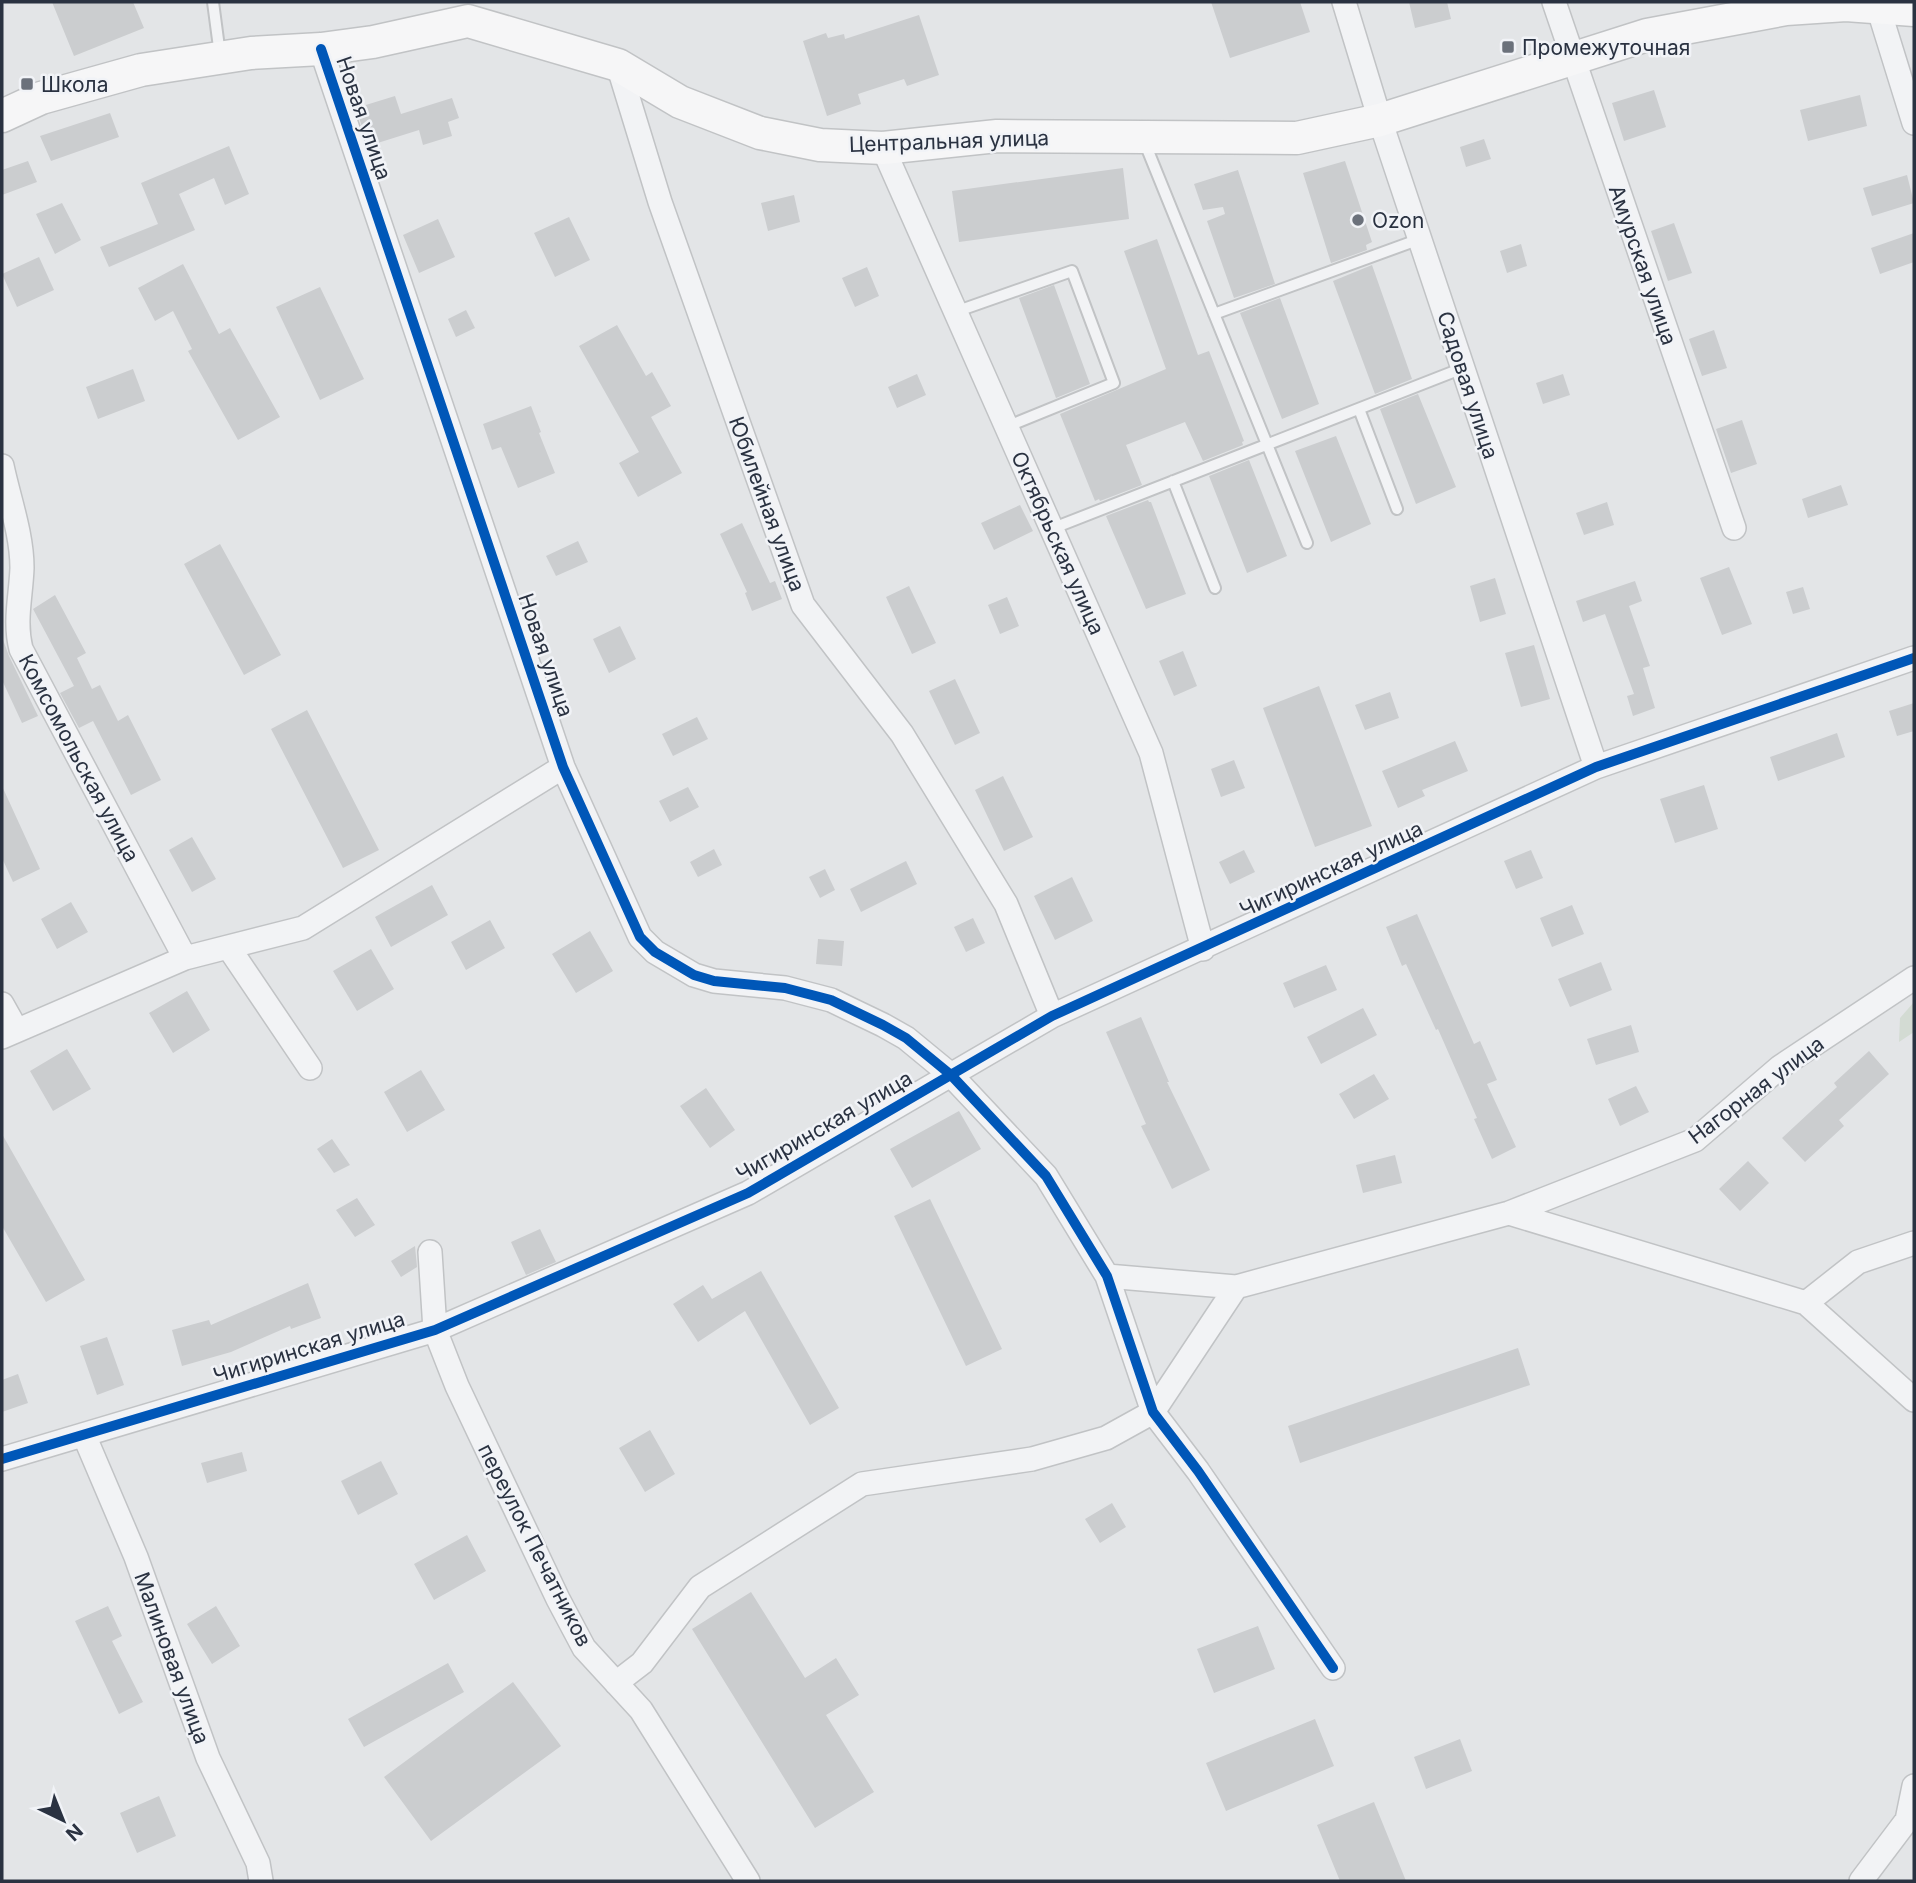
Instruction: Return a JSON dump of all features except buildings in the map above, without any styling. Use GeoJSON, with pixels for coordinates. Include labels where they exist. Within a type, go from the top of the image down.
{"type":"FeatureCollection","features":[{"type":"Feature","properties":{"kind":"street","name":"Садовая улица"},"geometry":{"type":"LineString","coordinates":[[1344,2],[1380,120],[1596,767]]}},
{"type":"Feature","properties":{"kind":"street","name":"Амурская улица"},"geometry":{"type":"LineString","coordinates":[[1554,2],[1734,528]]}},
{"type":"Feature","properties":{"kind":"street","name":"Центральная улица"},"geometry":{"type":"LineString","coordinates":[[2,116],[41,99],[141,70],[251,53],[321,49],[373,42],[471,12],[618,65],[680,102],[760,133],[820,145],[883,148],[997,136],[1297,138],[1380,120],[1647,35],[1786,9],[1847,3],[1914,10]]}},
{"type":"Feature","properties":{"kind":"street"},"geometry":{"type":"LineString","coordinates":[[1878,7],[1914,123]]}},
{"type":"Feature","properties":{"kind":"street","name":"Новая улица"},"geometry":{"type":"LineString","coordinates":[[321,49],[563,768],[640,937],[647,945],[694,975],[714,981],[785,988],[831,1000],[906,1038],[951,1075],[1046,1176],[1107,1276],[1153,1412],[1198,1471],[1333,1668]]}},
{"type":"Feature","properties":{"kind":"street","name":"Юбилейная улица"},"geometry":{"type":"LineString","coordinates":[[618,65],[660,202],[803,605],[902,734],[1006,904],[1052,1016]]}},
{"type":"Feature","properties":{"kind":"street","name":"Октябрьская улица"},"geometry":{"type":"LineString","coordinates":[[883,148],[1151,753],[1203,949]]}},
{"type":"Feature","properties":{"kind":"street","name":"Комсомольская улица"},"geometry":{"type":"LineString","coordinates":[[2,466],[20,548],[22,569],[16,620],[21,649],[185,958]]}},
{"type":"Feature","properties":{"kind":"street","name":"Чигиринская улица"},"geometry":{"type":"LineString","coordinates":[[2,1459],[435,1330],[748,1193],[1052,1016],[1596,767],[1914,657]]}},
{"type":"Feature","properties":{"kind":"street"},"geometry":{"type":"LineString","coordinates":[[2,1004],[9,1033],[185,958],[303,928],[563,768]]}},
{"type":"Feature","properties":{"kind":"street"},"geometry":{"type":"LineString","coordinates":[[229,948],[310,1068]]}},
{"type":"Feature","properties":{"kind":"street","name":"Нагорная улица"},"geometry":{"type":"LineString","coordinates":[[1236,1287],[1509,1213],[1695,1140],[1780,1067],[1914,978]]}},
{"type":"Feature","properties":{"kind":"street"},"geometry":{"type":"LineString","coordinates":[[1509,1213],[1806,1303],[1914,1400]]}},
{"type":"Feature","properties":{"kind":"street"},"geometry":{"type":"LineString","coordinates":[[1806,1303],[1858,1262],[1914,1243]]}},
{"type":"Feature","properties":{"kind":"street","name":"переулок Печатников"},"geometry":{"type":"LineString","coordinates":[[430,1252],[435,1330],[457,1386],[558,1599],[584,1648],[641,1710],[748,1881]]}},
{"type":"Feature","properties":{"kind":"street"},"geometry":{"type":"LineString","coordinates":[[616,1683],[642,1663],[700,1587],[862,1484],[1032,1459],[1106,1437],[1153,1412],[1236,1287],[1107,1276]]}},
{"type":"Feature","properties":{"kind":"street","name":"Малиновая улица"},"geometry":{"type":"LineString","coordinates":[[84,1435],[136,1556],[208,1758],[258,1863],[261,1881]]}},
{"type":"Feature","properties":{"kind":"street"},"geometry":{"type":"LineString","coordinates":[[1861,1881],[1907,1820],[1914,1786]]}},
{"type":"Feature","properties":{"kind":"lane"},"geometry":{"type":"LineString","coordinates":[[214,2],[220,58]]}},
{"type":"Feature","properties":{"kind":"lane"},"geometry":{"type":"LineString","coordinates":[[1143,138],[1307,543]]}},
{"type":"Feature","properties":{"kind":"lane"},"geometry":{"type":"LineString","coordinates":[[1214,314],[1420,239]]}},
{"type":"Feature","properties":{"kind":"lane"},"geometry":{"type":"LineString","coordinates":[[955,312],[1072,271],[1114,383],[1006,427]]}},
{"type":"Feature","properties":{"kind":"lane"},"geometry":{"type":"LineString","coordinates":[[1051,528],[1463,368]]}},
{"type":"Feature","properties":{"kind":"lane"},"geometry":{"type":"LineString","coordinates":[[1359,408],[1396,509]]}},
{"type":"Feature","properties":{"kind":"lane"},"geometry":{"type":"LineString","coordinates":[[1173,481],[1215,588]]}},
{"type":"Feature","properties":{"kind":"shaded area"},"geometry":{"type":"Polygon","coordinates":[[[1914,1002],[1914,1032],[1899,1042],[1900,1018],[1914,1002]]]}},
{"type":"Feature","properties":{"kind":"cycle path"},"geometry":{"type":"LineString","coordinates":[[321,49],[563,767],[640,937],[655,952],[694,975],[714,981],[785,988],[831,1000],[906,1038],[951,1075],[1046,1176],[1107,1276],[1153,1412],[1198,1471],[1333,1668]]}},
{"type":"Feature","properties":{"kind":"cycle path"},"geometry":{"type":"LineString","coordinates":[[2,1459],[435,1330],[748,1193],[1052,1016],[1596,767],[1914,658]]}},
{"type":"Feature","properties":{"kind":"place","name":"Промежуточная"},"geometry":{"type":"Point","coordinates":[1508,47]}},
{"type":"Feature","properties":{"kind":"place","name":"Школа"},"geometry":{"type":"Point","coordinates":[27,84]}},
{"type":"Feature","properties":{"kind":"place","name":"Ozon"},"geometry":{"type":"Point","coordinates":[1358,220]}}]}
